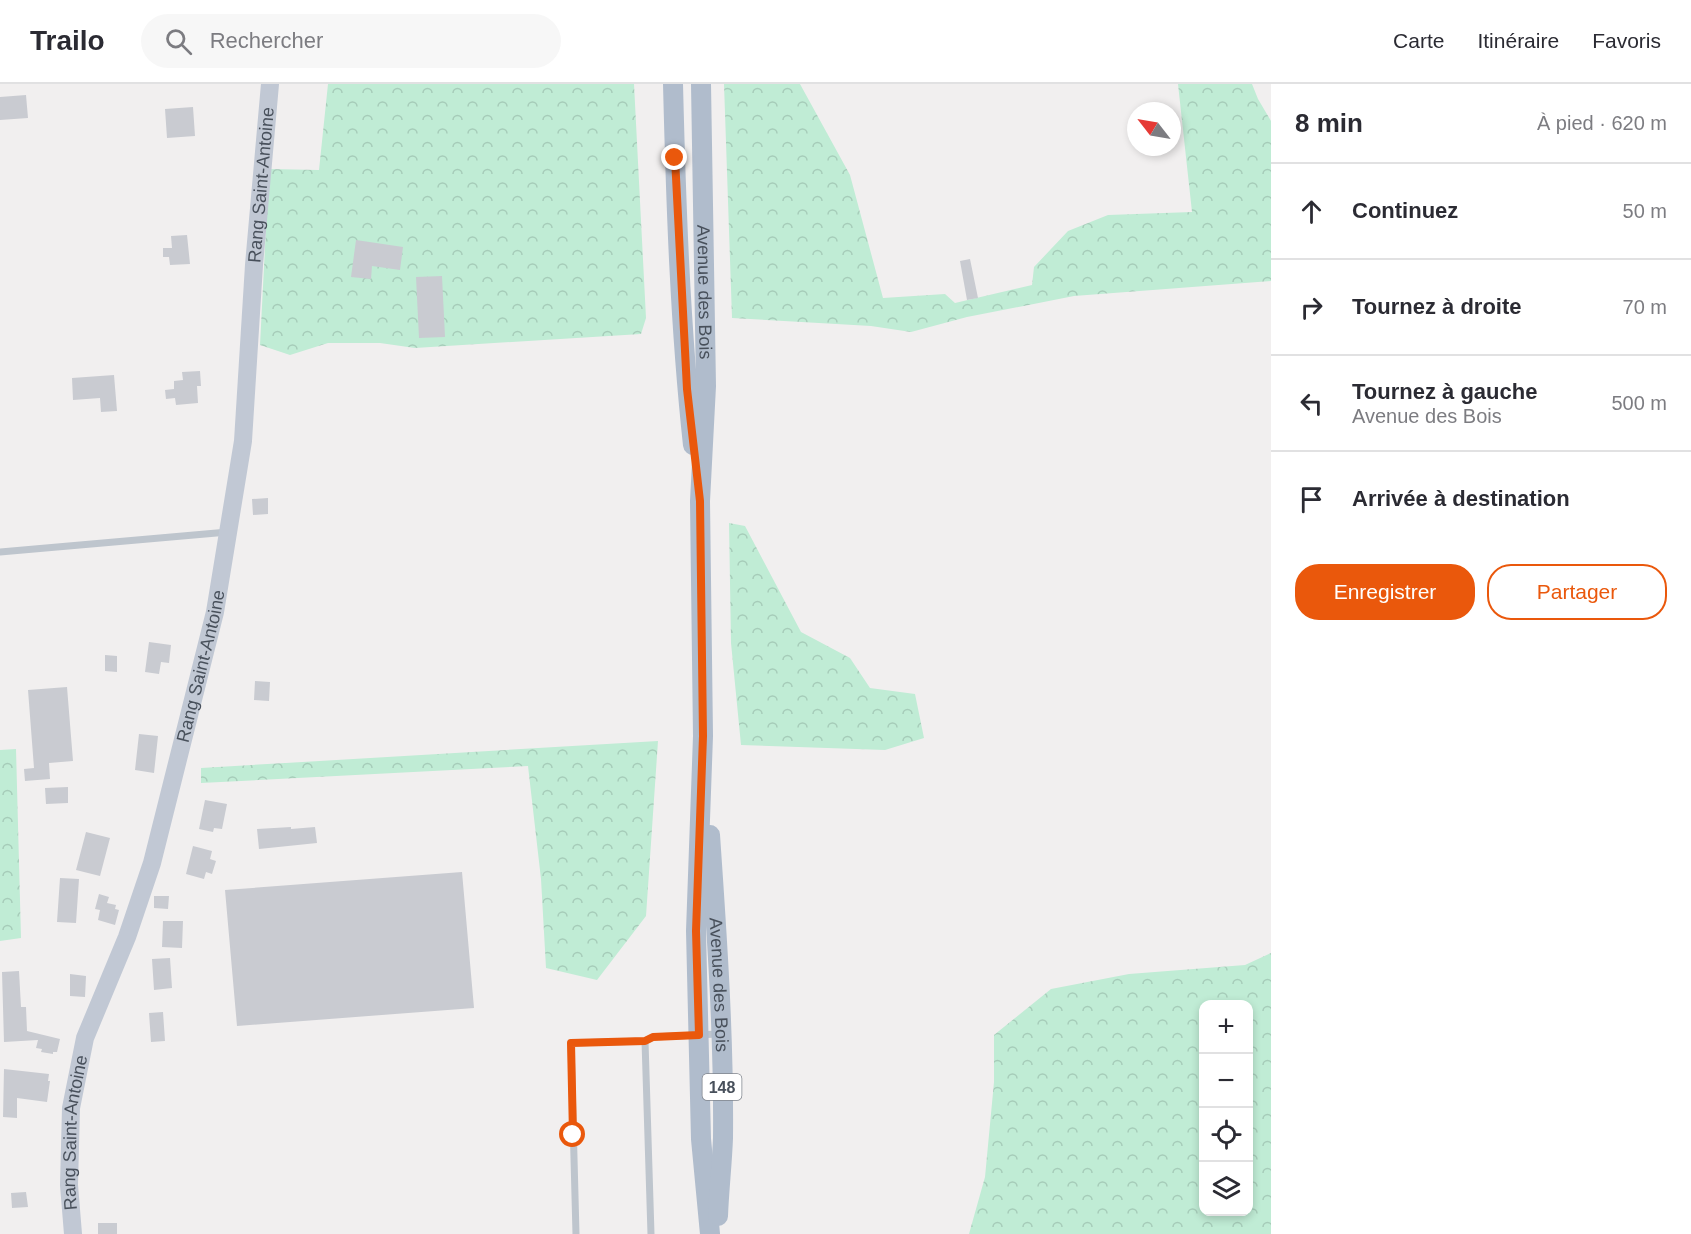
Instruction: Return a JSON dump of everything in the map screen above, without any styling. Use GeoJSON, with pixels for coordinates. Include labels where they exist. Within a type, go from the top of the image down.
{"type":"FeatureCollection","features":[{"type":"Feature","properties":{"kind":"main road","name":"Avenue des Bois"},"geometry":{"type":"LineString","coordinates":[[673,84],[687,389],[700,501]]}},
{"type":"Feature","properties":{"kind":"main road","name":"Avenue des Bois"},"geometry":{"type":"LineString","coordinates":[[701,84],[706,386],[700,501],[703,736],[696,931],[701,1139],[710,1234]]}},
{"type":"Feature","properties":{"kind":"main road","name":"Avenue des Bois"},"geometry":{"type":"LineString","coordinates":[[703,736],[717,931],[721,1034],[723,1140],[717,1234]]}},
{"type":"Feature","properties":{"kind":"street","name":"Rang Saint-Antoine"},"geometry":{"type":"LineString","coordinates":[[73,1234],[69,1185],[71,1108],[85,1038],[127,937],[152,863],[215,612],[243,441],[254,265],[270,84]]}},
{"type":"Feature","properties":{"kind":"lane"},"geometry":{"type":"LineString","coordinates":[[0,552],[228,532]]}},
{"type":"Feature","properties":{"kind":"lane"},"geometry":{"type":"LineString","coordinates":[[576,1234],[571,1043],[645,1041],[653,1037],[721,1034]]}},
{"type":"Feature","properties":{"kind":"lane"},"geometry":{"type":"LineString","coordinates":[[645,1041],[651,1234]]}},
{"type":"Feature","properties":{"kind":"green space"},"geometry":{"type":"Polygon","coordinates":[[[328,84],[634,84],[646,318],[641,334],[415,348],[380,343],[328,343],[290,355],[260,345],[269,169],[319,170],[328,84]]]}},
{"type":"Feature","properties":{"kind":"green space"},"geometry":{"type":"Polygon","coordinates":[[[724,84],[800,84],[850,175],[883,298],[945,294],[955,303],[1032,285],[1034,267],[1068,231],[1108,215],[1192,212],[1178,84],[1252,84],[1271,121],[1271,281],[1074,296],[967,317],[911,332],[871,326],[732,318],[724,84]]]}},
{"type":"Feature","properties":{"kind":"green space"},"geometry":{"type":"Polygon","coordinates":[[[729,523],[745,526],[801,632],[850,658],[870,688],[915,694],[924,738],[885,750],[741,745],[731,643],[729,523]]]}},
{"type":"Feature","properties":{"kind":"green space"},"geometry":{"type":"Polygon","coordinates":[[[658,741],[646,916],[597,980],[546,968],[541,879],[528,766],[201,783],[201,768],[658,741]]]}},
{"type":"Feature","properties":{"kind":"green space"},"geometry":{"type":"Polygon","coordinates":[[[16,749],[21,938],[0,941],[0,750],[16,749]]]}},
{"type":"Feature","properties":{"kind":"green space"},"geometry":{"type":"Polygon","coordinates":[[[1271,953],[1271,1234],[969,1234],[985,1177],[994,1082],[994,1035],[1051,989],[1129,974],[1245,965],[1271,953]]]}},
{"type":"Feature","properties":{"kind":"building"},"geometry":{"type":"Polygon","coordinates":[[[26,95],[28,118],[0,120],[0,97],[26,95]]]}},
{"type":"Feature","properties":{"kind":"building"},"geometry":{"type":"Polygon","coordinates":[[[193,107],[195,136],[167,138],[165,109],[193,107]]]}},
{"type":"Feature","properties":{"kind":"building"},"geometry":{"type":"Polygon","coordinates":[[[187,235],[190,264],[170,265],[169,257],[163,257],[163,248],[172,248],[171,236],[187,235]]]}},
{"type":"Feature","properties":{"kind":"building"},"geometry":{"type":"Polygon","coordinates":[[[356,240],[403,247],[400,270],[372,266],[371,279],[351,277],[356,240]]]}},
{"type":"Feature","properties":{"kind":"building"},"geometry":{"type":"Polygon","coordinates":[[[970,259],[978,298],[967,300],[960,261],[970,259]]]}},
{"type":"Feature","properties":{"kind":"building"},"geometry":{"type":"Polygon","coordinates":[[[442,276],[445,337],[419,338],[416,277],[442,276]]]}},
{"type":"Feature","properties":{"kind":"building"},"geometry":{"type":"Polygon","coordinates":[[[200,371],[201,386],[197,386],[198,403],[176,405],[175,398],[166,399],[165,390],[174,389],[174,381],[183,380],[182,372],[200,371]]]}},
{"type":"Feature","properties":{"kind":"building"},"geometry":{"type":"Polygon","coordinates":[[[114,375],[117,411],[101,412],[100,398],[73,400],[72,378],[114,375]]]}},
{"type":"Feature","properties":{"kind":"building"},"geometry":{"type":"Polygon","coordinates":[[[268,498],[268,514],[253,515],[252,499],[268,498]]]}},
{"type":"Feature","properties":{"kind":"building"},"geometry":{"type":"Polygon","coordinates":[[[149,642],[171,645],[169,663],[161,662],[159,674],[145,672],[149,642]]]}},
{"type":"Feature","properties":{"kind":"building"},"geometry":{"type":"Polygon","coordinates":[[[105,655],[117,656],[117,672],[105,671],[105,655]]]}},
{"type":"Feature","properties":{"kind":"building"},"geometry":{"type":"Polygon","coordinates":[[[255,681],[270,682],[269,701],[254,700],[255,681]]]}},
{"type":"Feature","properties":{"kind":"building"},"geometry":{"type":"Polygon","coordinates":[[[67,687],[73,761],[49,763],[50,779],[25,781],[24,769],[34,768],[28,690],[67,687]]]}},
{"type":"Feature","properties":{"kind":"building"},"geometry":{"type":"Polygon","coordinates":[[[139,734],[158,736],[154,773],[135,770],[139,734]]]}},
{"type":"Feature","properties":{"kind":"building"},"geometry":{"type":"Polygon","coordinates":[[[68,787],[68,803],[46,804],[45,788],[68,787]]]}},
{"type":"Feature","properties":{"kind":"building"},"geometry":{"type":"Polygon","coordinates":[[[205,800],[227,804],[222,829],[214,828],[213,832],[199,829],[205,800]]]}},
{"type":"Feature","properties":{"kind":"building"},"geometry":{"type":"Polygon","coordinates":[[[291,827],[291,829],[315,827],[317,843],[259,849],[257,829],[291,827]]]}},
{"type":"Feature","properties":{"kind":"building"},"geometry":{"type":"Polygon","coordinates":[[[86,832],[110,838],[100,876],[76,870],[86,832]]]}},
{"type":"Feature","properties":{"kind":"building"},"geometry":{"type":"Polygon","coordinates":[[[193,846],[212,851],[210,859],[216,861],[212,874],[206,872],[204,879],[186,874],[193,846]]]}},
{"type":"Feature","properties":{"kind":"building"},"geometry":{"type":"Polygon","coordinates":[[[462,872],[474,1008],[237,1026],[225,890],[462,872]]]}},
{"type":"Feature","properties":{"kind":"building"},"geometry":{"type":"Polygon","coordinates":[[[60,878],[79,879],[76,923],[57,922],[60,878]]]}},
{"type":"Feature","properties":{"kind":"building"},"geometry":{"type":"Polygon","coordinates":[[[99,894],[109,897],[107,903],[116,905],[115,909],[119,910],[115,925],[98,920],[100,910],[95,909],[99,894]]]}},
{"type":"Feature","properties":{"kind":"building"},"geometry":{"type":"Polygon","coordinates":[[[154,896],[169,896],[168,909],[154,908],[154,896]]]}},
{"type":"Feature","properties":{"kind":"building"},"geometry":{"type":"Polygon","coordinates":[[[163,921],[183,921],[182,948],[162,947],[163,921]]]}},
{"type":"Feature","properties":{"kind":"building"},"geometry":{"type":"Polygon","coordinates":[[[170,958],[172,988],[154,990],[152,959],[170,958]]]}},
{"type":"Feature","properties":{"kind":"building"},"geometry":{"type":"Polygon","coordinates":[[[19,971],[21,1007],[26,1007],[27,1031],[60,1039],[57,1052],[53,1054],[41,1052],[42,1049],[36,1048],[38,1040],[4,1042],[2,972],[19,971]]]}},
{"type":"Feature","properties":{"kind":"building"},"geometry":{"type":"Polygon","coordinates":[[[70,974],[86,976],[85,997],[70,996],[70,974]]]}},
{"type":"Feature","properties":{"kind":"building"},"geometry":{"type":"Polygon","coordinates":[[[163,1012],[165,1041],[151,1042],[149,1013],[163,1012]]]}},
{"type":"Feature","properties":{"kind":"building"},"geometry":{"type":"Polygon","coordinates":[[[4,1069],[49,1074],[47,1102],[17,1098],[17,1118],[3,1117],[4,1069]]]}},
{"type":"Feature","properties":{"kind":"building"},"geometry":{"type":"Polygon","coordinates":[[[26,1192],[28,1207],[12,1208],[11,1193],[26,1192]]]}},
{"type":"Feature","properties":{"kind":"building"},"geometry":{"type":"Polygon","coordinates":[[[98,1223],[117,1223],[117,1234],[98,1234],[98,1223]]]}},
{"type":"Feature","properties":{"kind":"route"},"geometry":{"type":"LineString","coordinates":[[573,1135],[571,1043],[645,1041],[653,1037],[699,1035],[696,931],[703,736],[700,501],[687,389],[675,158]]}}]}
